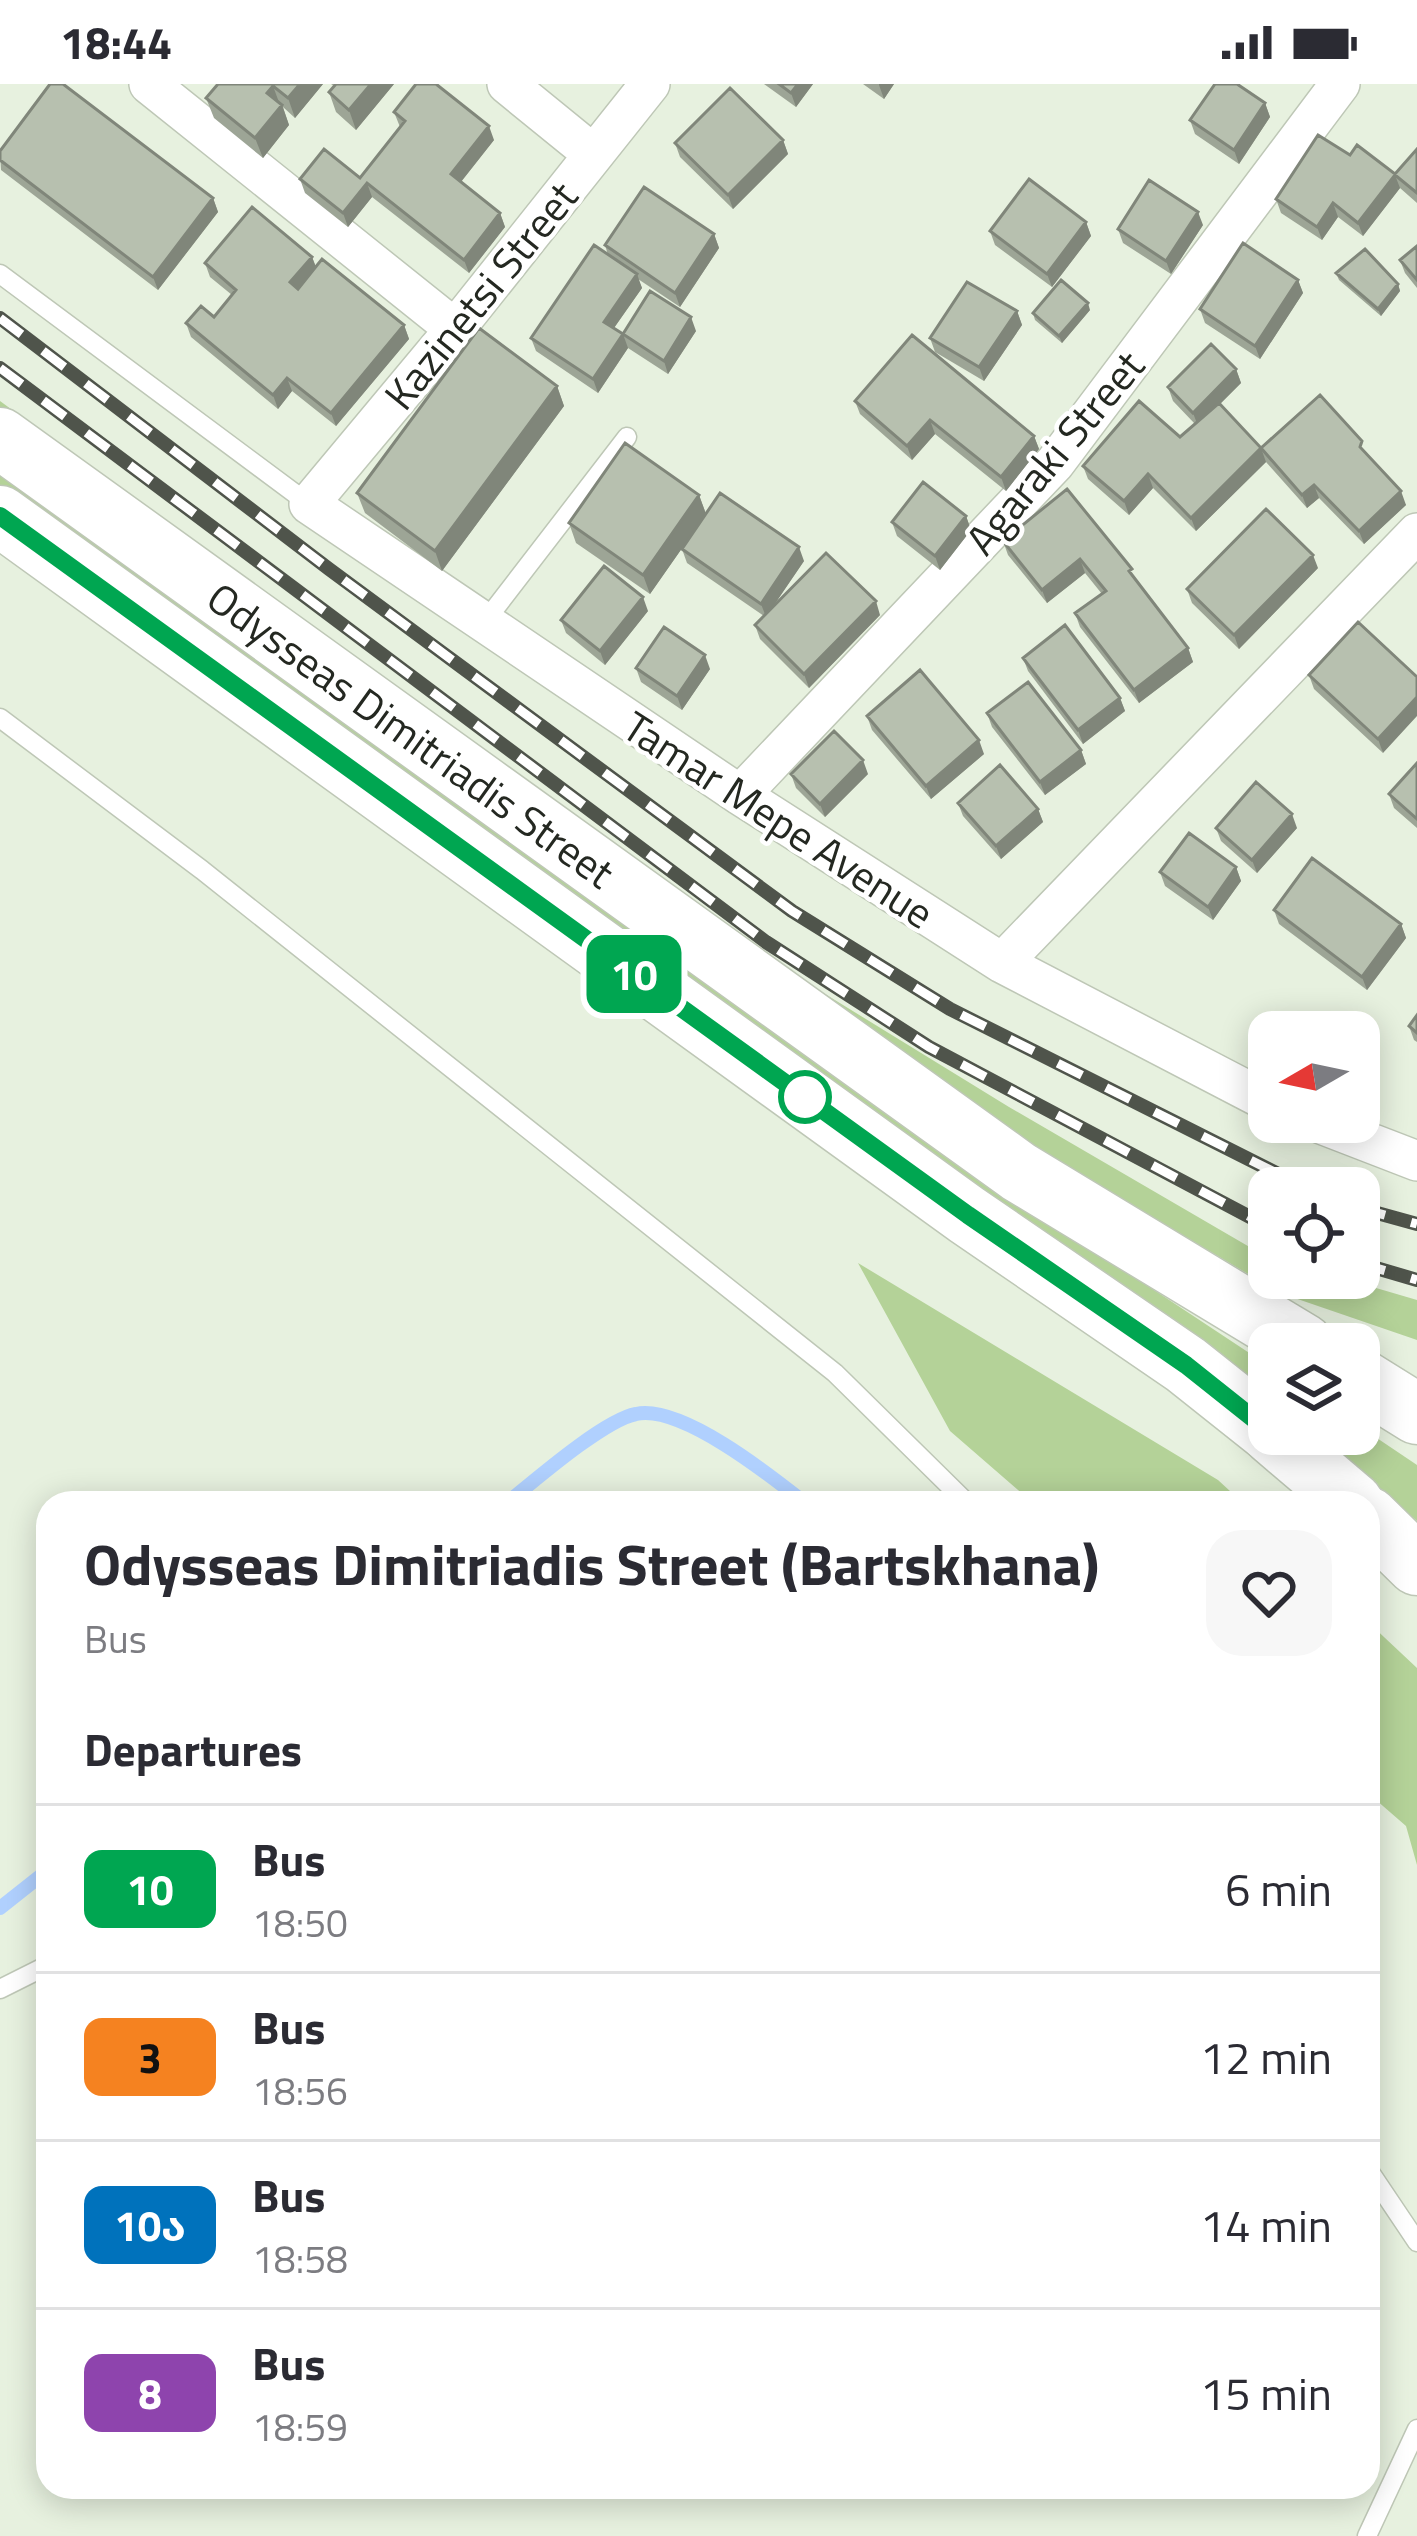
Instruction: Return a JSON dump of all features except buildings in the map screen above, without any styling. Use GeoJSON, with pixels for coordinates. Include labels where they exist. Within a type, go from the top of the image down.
{"type":"FeatureCollection","features":[{"type":"Feature","properties":{"kind":"main road","name":"Odysseas Dimitriadis Street"},"geometry":{"type":"LineString","coordinates":[[0,438],[1019,1172],[1268,1323]]}},
{"type":"Feature","properties":{"kind":"main road","name":"Odysseas Dimitriadis Street"},"geometry":{"type":"LineString","coordinates":[[0,517],[968,1215],[1186,1365],[1248,1415]]}},
{"type":"Feature","properties":{"kind":"main road"},"geometry":{"type":"LineString","coordinates":[[1380,1391],[1417,1414]]}},
{"type":"Feature","properties":{"kind":"main road","name":"Odysseas Dimitriadis Street"},"geometry":{"type":"LineString","coordinates":[[1297,1455],[1339,1491]]}},
{"type":"Feature","properties":{"kind":"main road"},"geometry":{"type":"LineString","coordinates":[[1380,1529],[1417,1564]]}},
{"type":"Feature","properties":{"kind":"street"},"geometry":{"type":"LineString","coordinates":[[149,84],[455,329]]}},
{"type":"Feature","properties":{"kind":"street"},"geometry":{"type":"LineString","coordinates":[[507,84],[593,154]]}},
{"type":"Feature","properties":{"kind":"street","name":"Kazinetsi Street"},"geometry":{"type":"LineString","coordinates":[[309,504],[650,84]]}},
{"type":"Feature","properties":{"kind":"street","name":"Agaraki Street"},"geometry":{"type":"LineString","coordinates":[[740,795],[1055,463],[1340,84]]}},
{"type":"Feature","properties":{"kind":"street","name":"Tamar Mepe Avenue"},"geometry":{"type":"LineString","coordinates":[[309,504],[740,795],[1002,963],[1248,1091]]}},
{"type":"Feature","properties":{"kind":"street"},"geometry":{"type":"LineString","coordinates":[[1002,963],[1417,533]]}},
{"type":"Feature","properties":{"kind":"street"},"geometry":{"type":"LineString","coordinates":[[1370,1143],[1417,1161]]}},
{"type":"Feature","properties":{"kind":"lane"},"geometry":{"type":"LineString","coordinates":[[0,274],[309,504]]}},
{"type":"Feature","properties":{"kind":"lane"},"geometry":{"type":"LineString","coordinates":[[483,624],[627,437]]}},
{"type":"Feature","properties":{"kind":"lane"},"geometry":{"type":"LineString","coordinates":[[0,718],[202,870],[836,1373],[956,1491]]}},
{"type":"Feature","properties":{"kind":"lane"},"geometry":{"type":"LineString","coordinates":[[0,1989],[36,1971]]}},
{"type":"Feature","properties":{"kind":"lane"},"geometry":{"type":"LineString","coordinates":[[1380,2187],[1417,2242]]}},
{"type":"Feature","properties":{"kind":"lane"},"geometry":{"type":"LineString","coordinates":[[1366,2536],[1417,2429]]}},
{"type":"Feature","properties":{"kind":"green space"},"geometry":{"type":"Polygon","coordinates":[[[0,401],[721,930],[1009,1107],[1248,1246],[1248,1274],[972,1110],[0,421],[0,401]]]}},
{"type":"Feature","properties":{"kind":"green space"},"geometry":{"type":"Polygon","coordinates":[[[0,469],[1021,1202],[1248,1352],[1248,1385],[0,487],[0,469]]]}},
{"type":"Feature","properties":{"kind":"green space"},"geometry":{"type":"Polygon","coordinates":[[[858,1263],[1230,1491],[1019,1491],[950,1431],[858,1263]]]}},
{"type":"Feature","properties":{"kind":"green space"},"geometry":{"type":"Polygon","coordinates":[[[1380,1289],[1417,1300],[1417,1340],[1380,1327],[1380,1323],[1297,1299],[1380,1299],[1380,1289]]]}},
{"type":"Feature","properties":{"kind":"green space"},"geometry":{"type":"Polygon","coordinates":[[[1380,1440],[1417,1465],[1417,1521],[1341,1455],[1380,1455],[1380,1440]]]}},
{"type":"Feature","properties":{"kind":"green space"},"geometry":{"type":"Polygon","coordinates":[[[1380,1633],[1417,1668],[1417,1865],[1406,1826],[1380,1803],[1380,1633]]]}},
{"type":"Feature","properties":{"kind":"waterway"},"geometry":{"type":"LineString","coordinates":[[522,1491],[606,1427],[636,1414],[655,1414],[700,1431],[790,1491]]}},
{"type":"Feature","properties":{"kind":"waterway"},"geometry":{"type":"LineString","coordinates":[[0,1908],[36,1880]]}},
{"type":"Feature","properties":{"kind":"railway"},"geometry":{"type":"LineString","coordinates":[[0,318],[329,569],[792,911],[950,1009],[1264,1167]]}},
{"type":"Feature","properties":{"kind":"railway"},"geometry":{"type":"LineString","coordinates":[[0,368],[766,942],[929,1047],[1248,1216]]}},
{"type":"Feature","properties":{"kind":"railway"},"geometry":{"type":"LineString","coordinates":[[1380,1214],[1417,1224]]}},
{"type":"Feature","properties":{"kind":"railway"},"geometry":{"type":"LineString","coordinates":[[1380,1269],[1417,1280]]}},
{"type":"Feature","properties":{"kind":"bus line","name":"10"},"geometry":{"type":"LineString","coordinates":[[0,516],[968,1215],[1186,1365],[1248,1414]]}}]}
